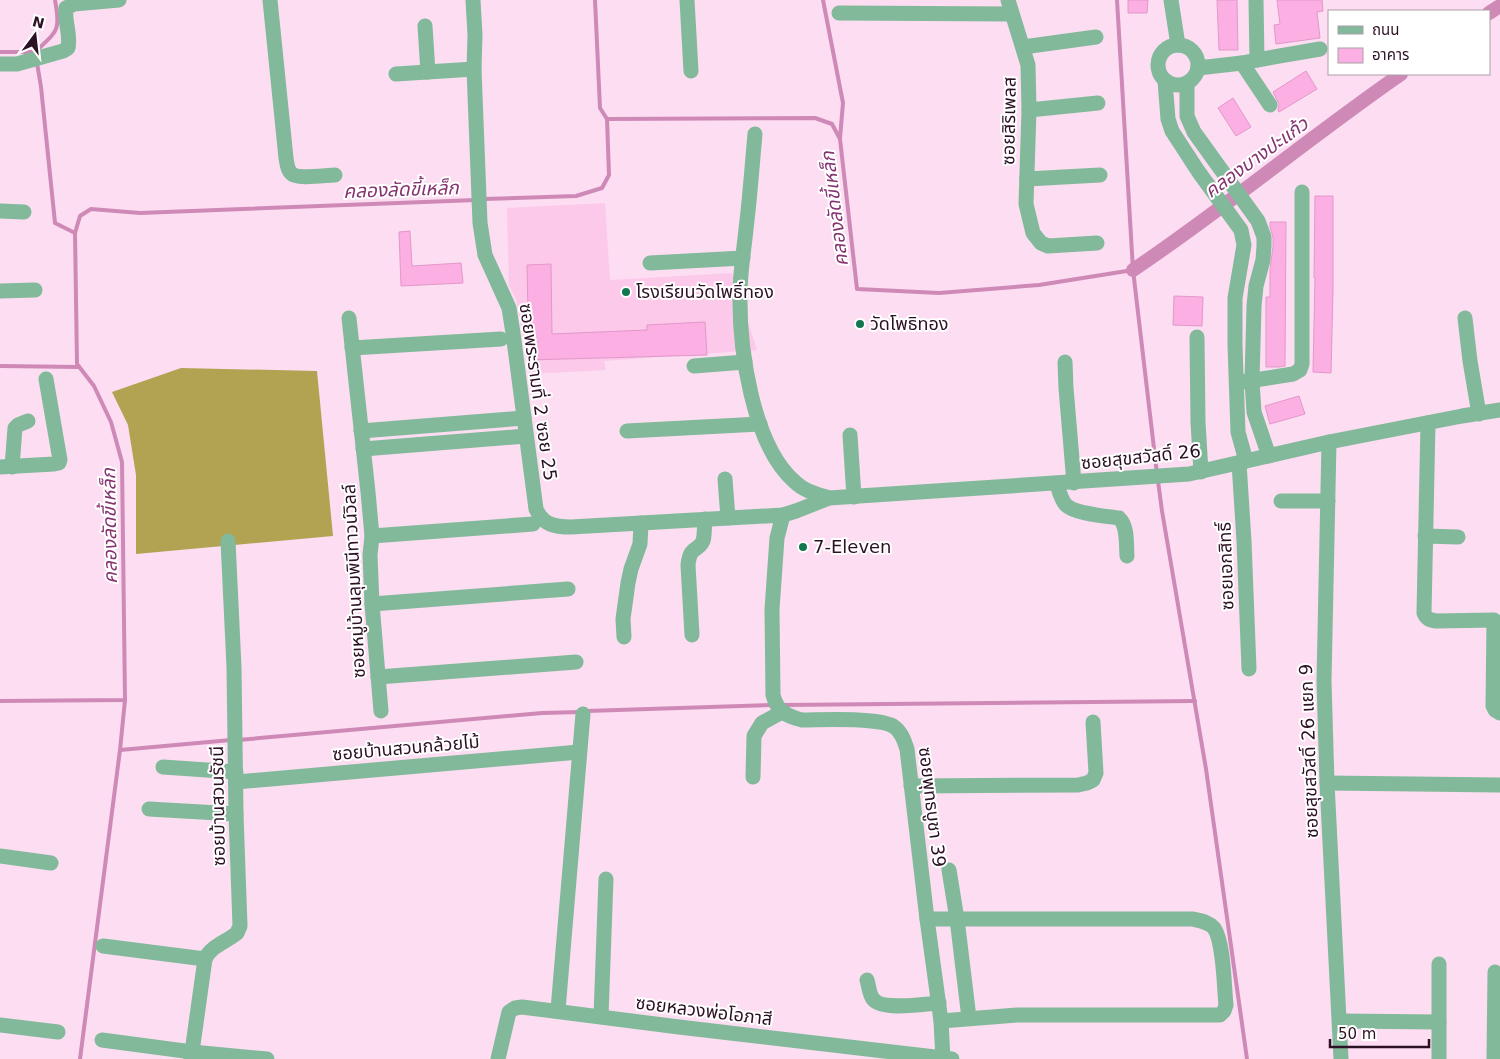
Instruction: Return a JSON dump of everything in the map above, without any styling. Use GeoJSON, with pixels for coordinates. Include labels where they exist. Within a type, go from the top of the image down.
{"type":"FeatureCollection","features":[{"type":"Feature","properties":{"kind":"street"},"geometry":{"type":"LineString","coordinates":[[0,64],[17,64],[63,51],[68,48],[70,41],[65,14],[66,8],[74,4],[119,0]]}},
{"type":"Feature","properties":{"kind":"street"},"geometry":{"type":"LineString","coordinates":[[270,0],[288,168],[290,173],[297,177],[335,175]]}},
{"type":"Feature","properties":{"kind":"street","name":"ซอยพระรามที่ 2 ซอย 25"},"geometry":{"type":"LineString","coordinates":[[472,0],[475,35],[474,69],[480,223],[485,255],[509,308],[536,509],[539,517],[553,525],[571,527],[783,515]]}},
{"type":"Feature","properties":{"kind":"street"},"geometry":{"type":"LineString","coordinates":[[687,0],[691,71]]}},
{"type":"Feature","properties":{"kind":"street"},"geometry":{"type":"LineString","coordinates":[[1171,0],[1178,45]]}},
{"type":"Feature","properties":{"kind":"street"},"geometry":{"type":"LineString","coordinates":[[1256,0],[1257,60]]}},
{"type":"Feature","properties":{"kind":"street"},"geometry":{"type":"LineString","coordinates":[[839,13],[1010,7]]}},
{"type":"Feature","properties":{"kind":"street","name":"ซอยสิริเพลส"},"geometry":{"type":"LineString","coordinates":[[1010,7],[1028,65],[1029,110],[1026,204],[1033,233],[1040,243],[1048,246],[1097,243]]}},
{"type":"Feature","properties":{"kind":"street"},"geometry":{"type":"LineString","coordinates":[[425,26],[428,72]]}},
{"type":"Feature","properties":{"kind":"street"},"geometry":{"type":"LineString","coordinates":[[1023,47],[1096,37]]}},
{"type":"Feature","properties":{"kind":"street"},"geometry":{"type":"LineString","coordinates":[[1178,45],[1191,49],[1196,54],[1198,61],[1196,76],[1187,84],[1180,86],[1165,81],[1157,67],[1158,58],[1163,51],[1170,46],[1178,45]]}},
{"type":"Feature","properties":{"kind":"street"},"geometry":{"type":"LineString","coordinates":[[1198,68],[1242,63],[1320,49]]}},
{"type":"Feature","properties":{"kind":"street"},"geometry":{"type":"LineString","coordinates":[[1242,63],[1270,106]]}},
{"type":"Feature","properties":{"kind":"street"},"geometry":{"type":"LineString","coordinates":[[396,74],[474,69]]}},
{"type":"Feature","properties":{"kind":"street","name":"ซอยเอกสิทธิ์"},"geometry":{"type":"LineString","coordinates":[[1165,81],[1167,111],[1172,131],[1198,171],[1241,230],[1244,244],[1235,298],[1236,382],[1238,432],[1243,462],[1249,669]]}},
{"type":"Feature","properties":{"kind":"street"},"geometry":{"type":"LineString","coordinates":[[1187,84],[1187,116],[1194,132],[1258,221],[1264,237],[1264,260],[1256,286],[1254,306],[1252,381],[1254,412],[1269,456]]}},
{"type":"Feature","properties":{"kind":"street"},"geometry":{"type":"LineString","coordinates":[[1029,110],[1098,103]]}},
{"type":"Feature","properties":{"kind":"street"},"geometry":{"type":"LineString","coordinates":[[755,134],[740,292],[745,362],[754,408],[781,469],[806,490],[829,498]]}},
{"type":"Feature","properties":{"kind":"street"},"geometry":{"type":"LineString","coordinates":[[1027,179],[1100,175]]}},
{"type":"Feature","properties":{"kind":"street"},"geometry":{"type":"LineString","coordinates":[[1236,382],[1293,374],[1300,370],[1302,364],[1302,192]]}},
{"type":"Feature","properties":{"kind":"street"},"geometry":{"type":"LineString","coordinates":[[0,211],[24,212]]}},
{"type":"Feature","properties":{"kind":"street"},"geometry":{"type":"LineString","coordinates":[[650,263],[743,258]]}},
{"type":"Feature","properties":{"kind":"street"},"geometry":{"type":"LineString","coordinates":[[0,291],[35,290]]}},
{"type":"Feature","properties":{"kind":"street","name":"ซอยหมู่บ้านลุมพินีทาวน์วิลล์"},"geometry":{"type":"LineString","coordinates":[[349,318],[372,536],[370,556],[372,604],[381,711]]}},
{"type":"Feature","properties":{"kind":"street"},"geometry":{"type":"LineString","coordinates":[[1466,318],[1470,361],[1479,414]]}},
{"type":"Feature","properties":{"kind":"street"},"geometry":{"type":"LineString","coordinates":[[1195,473],[1198,422],[1197,337]]}},
{"type":"Feature","properties":{"kind":"street"},"geometry":{"type":"LineString","coordinates":[[352,348],[501,339]]}},
{"type":"Feature","properties":{"kind":"street"},"geometry":{"type":"LineString","coordinates":[[694,366],[745,362]]}},
{"type":"Feature","properties":{"kind":"street"},"geometry":{"type":"LineString","coordinates":[[1065,362],[1074,483]]}},
{"type":"Feature","properties":{"kind":"street"},"geometry":{"type":"LineString","coordinates":[[28,421],[15,428],[6,467],[58,463],[60,460],[46,379]]}},
{"type":"Feature","properties":{"kind":"street","name":"ซอยสุขสวัสดิ์ 26"},"geometry":{"type":"LineString","coordinates":[[783,515],[829,498],[1074,483],[1195,473],[1329,442],[1500,410]]}},
{"type":"Feature","properties":{"kind":"street"},"geometry":{"type":"LineString","coordinates":[[361,431],[524,418]]}},
{"type":"Feature","properties":{"kind":"street"},"geometry":{"type":"LineString","coordinates":[[1428,423],[1425,617],[1436,621],[1497,620],[1497,657],[1493,706],[1500,713]]}},
{"type":"Feature","properties":{"kind":"street"},"geometry":{"type":"LineString","coordinates":[[448,424],[450,442]]}},
{"type":"Feature","properties":{"kind":"street"},"geometry":{"type":"LineString","coordinates":[[627,430],[760,424]]}},
{"type":"Feature","properties":{"kind":"street"},"geometry":{"type":"LineString","coordinates":[[850,435],[854,497]]}},
{"type":"Feature","properties":{"kind":"street"},"geometry":{"type":"LineString","coordinates":[[363,449],[526,436]]}},
{"type":"Feature","properties":{"kind":"street","name":"ซอยสุขสวัสดิ์ 26 แยก 9"},"geometry":{"type":"LineString","coordinates":[[1329,442],[1324,681],[1341,1059]]}},
{"type":"Feature","properties":{"kind":"street"},"geometry":{"type":"LineString","coordinates":[[725,479],[728,518]]}},
{"type":"Feature","properties":{"kind":"street"},"geometry":{"type":"LineString","coordinates":[[1057,484],[1061,497],[1067,506],[1075,511],[1122,520],[1127,556]]}},
{"type":"Feature","properties":{"kind":"street"},"geometry":{"type":"LineString","coordinates":[[1282,501],[1328,502]]}},
{"type":"Feature","properties":{"kind":"street"},"geometry":{"type":"LineString","coordinates":[[753,777],[754,736],[762,723],[782,712],[773,695],[772,609],[777,538],[783,515]]}},
{"type":"Feature","properties":{"kind":"street"},"geometry":{"type":"LineString","coordinates":[[692,635],[689,556],[703,541],[705,519]]}},
{"type":"Feature","properties":{"kind":"street"},"geometry":{"type":"LineString","coordinates":[[624,636],[623,619],[628,583],[640,544],[641,523]]}},
{"type":"Feature","properties":{"kind":"street"},"geometry":{"type":"LineString","coordinates":[[372,536],[533,524]]}},
{"type":"Feature","properties":{"kind":"street"},"geometry":{"type":"LineString","coordinates":[[1425,536],[1458,537]]}},
{"type":"Feature","properties":{"kind":"street","name":"ซอยบ้านสวนรัชนี"},"geometry":{"type":"LineString","coordinates":[[204,959],[213,947],[237,934],[240,926],[234,667],[228,541]]}},
{"type":"Feature","properties":{"kind":"street"},"geometry":{"type":"LineString","coordinates":[[372,604],[568,589]]}},
{"type":"Feature","properties":{"kind":"street"},"geometry":{"type":"LineString","coordinates":[[378,677],[576,662]]}},
{"type":"Feature","properties":{"kind":"street","name":"ซอยพุทธบูชา 39"},"geometry":{"type":"LineString","coordinates":[[782,712],[802,720],[884,722],[894,727],[903,737],[907,749],[946,1059]]}},
{"type":"Feature","properties":{"kind":"street"},"geometry":{"type":"LineString","coordinates":[[558,1010],[583,714]]}},
{"type":"Feature","properties":{"kind":"street"},"geometry":{"type":"LineString","coordinates":[[911,786],[1078,785],[1087,783],[1093,780],[1096,773],[1093,722]]}},
{"type":"Feature","properties":{"kind":"street","name":"ซอยบ้านสวนกล้วยไม้"},"geometry":{"type":"LineString","coordinates":[[162,768],[236,777],[579,752]]}},
{"type":"Feature","properties":{"kind":"street"},"geometry":{"type":"LineString","coordinates":[[1328,783],[1500,785]]}},
{"type":"Feature","properties":{"kind":"street"},"geometry":{"type":"LineString","coordinates":[[149,809],[236,814]]}},
{"type":"Feature","properties":{"kind":"street"},"geometry":{"type":"LineString","coordinates":[[0,856],[51,863]]}},
{"type":"Feature","properties":{"kind":"street"},"geometry":{"type":"LineString","coordinates":[[949,870],[969,1018]]}},
{"type":"Feature","properties":{"kind":"street"},"geometry":{"type":"LineString","coordinates":[[601,1016],[606,879]]}},
{"type":"Feature","properties":{"kind":"street"},"geometry":{"type":"LineString","coordinates":[[927,919],[1193,919],[1204,921],[1213,927],[1218,937],[1222,956],[1226,1005],[1224,1011],[1220,1014],[1017,1016],[941,1020]]}},
{"type":"Feature","properties":{"kind":"street"},"geometry":{"type":"LineString","coordinates":[[103,946],[204,959],[191,1055]]}},
{"type":"Feature","properties":{"kind":"street"},"geometry":{"type":"LineString","coordinates":[[1439,964],[1439,1059]]}},
{"type":"Feature","properties":{"kind":"street"},"geometry":{"type":"LineString","coordinates":[[1494,1059],[1495,972]]}},
{"type":"Feature","properties":{"kind":"street"},"geometry":{"type":"LineString","coordinates":[[868,980],[870,993],[879,1004],[888,1006],[938,1003]]}},
{"type":"Feature","properties":{"kind":"street","name":"ซอยหลวงพ่อโอภาสี"},"geometry":{"type":"LineString","coordinates":[[498,1059],[509,1012],[515,1008],[522,1007],[946,1059]]}},
{"type":"Feature","properties":{"kind":"street"},"geometry":{"type":"LineString","coordinates":[[1340,1021],[1439,1022]]}},
{"type":"Feature","properties":{"kind":"street"},"geometry":{"type":"LineString","coordinates":[[0,1025],[58,1032]]}},
{"type":"Feature","properties":{"kind":"street"},"geometry":{"type":"LineString","coordinates":[[102,1040],[191,1055],[267,1059]]}},
{"type":"Feature","properties":{"kind":"shaded area","name":"โรงเรียนวัดโพธิ์ทอง"},"geometry":{"type":"Polygon","coordinates":[[[605,203],[610,280],[732,273],[757,350],[604,361],[606,370],[530,374],[516,299],[509,285],[507,208],[605,203]]]}},
{"type":"Feature","properties":{"kind":"shaded area"},"geometry":{"type":"Polygon","coordinates":[[[181,368],[317,371],[333,536],[136,554],[136,475],[128,425],[112,392],[181,368]]]}},
{"type":"Feature","properties":{"kind":"building"},"geometry":{"type":"Polygon","coordinates":[[[1128,0],[1148,0],[1147,13],[1128,13],[1128,0]]]}},
{"type":"Feature","properties":{"kind":"building"},"geometry":{"type":"Polygon","coordinates":[[[1217,0],[1237,0],[1238,50],[1219,50],[1217,0]]]}},
{"type":"Feature","properties":{"kind":"building"},"geometry":{"type":"Polygon","coordinates":[[[1277,0],[1322,0],[1323,11],[1317,12],[1320,38],[1276,44],[1274,25],[1280,24],[1277,0]]]}},
{"type":"Feature","properties":{"kind":"building"},"geometry":{"type":"Polygon","coordinates":[[[1306,71],[1317,89],[1279,112],[1279,104],[1273,92],[1306,71]]]}},
{"type":"Feature","properties":{"kind":"building"},"geometry":{"type":"Polygon","coordinates":[[[1233,98],[1251,127],[1236,136],[1218,108],[1233,98]]]}},
{"type":"Feature","properties":{"kind":"building"},"geometry":{"type":"Polygon","coordinates":[[[1315,196],[1333,196],[1331,373],[1313,372],[1315,196]]]}},
{"type":"Feature","properties":{"kind":"building"},"geometry":{"type":"Polygon","coordinates":[[[1270,222],[1286,222],[1285,366],[1279,367],[1266,367],[1266,297],[1270,297],[1270,270],[1273,246],[1270,222]]]}},
{"type":"Feature","properties":{"kind":"building"},"geometry":{"type":"Polygon","coordinates":[[[410,231],[412,266],[461,263],[463,283],[401,286],[399,232],[410,231]]]}},
{"type":"Feature","properties":{"kind":"building"},"geometry":{"type":"Polygon","coordinates":[[[551,264],[552,334],[647,330],[647,325],[705,322],[707,355],[529,360],[527,265],[551,264]]]}},
{"type":"Feature","properties":{"kind":"building"},"geometry":{"type":"Polygon","coordinates":[[[1174,296],[1203,297],[1202,326],[1173,325],[1174,296]]]}},
{"type":"Feature","properties":{"kind":"building"},"geometry":{"type":"Polygon","coordinates":[[[1299,396],[1305,414],[1270,424],[1265,406],[1299,396]]]}},
{"type":"Feature","properties":{"kind":"waterway"},"geometry":{"type":"LineString","coordinates":[[35,52],[56,30],[58,19],[55,0]]}},
{"type":"Feature","properties":{"kind":"waterway"},"geometry":{"type":"LineString","coordinates":[[595,0],[600,108],[607,119]]}},
{"type":"Feature","properties":{"kind":"waterway"},"geometry":{"type":"LineString","coordinates":[[823,0],[843,103],[840,138]]}},
{"type":"Feature","properties":{"kind":"waterway"},"geometry":{"type":"LineString","coordinates":[[1117,0],[1133,270],[1157,474]]}},
{"type":"Feature","properties":{"kind":"waterway","name":"คลองบางปะแก้ว"},"geometry":{"type":"LineString","coordinates":[[1490,12],[1500,6]]}},
{"type":"Feature","properties":{"kind":"waterway"},"geometry":{"type":"LineString","coordinates":[[0,52],[35,52],[35,54]]}},
{"type":"Feature","properties":{"kind":"waterway"},"geometry":{"type":"LineString","coordinates":[[37,63],[55,223],[75,233]]}},
{"type":"Feature","properties":{"kind":"waterway","name":"คลองบางปะแก้ว"},"geometry":{"type":"LineString","coordinates":[[1133,270],[1400,75]]}},
{"type":"Feature","properties":{"kind":"waterway","name":"คลองลัดขี้เหล็ก"},"geometry":{"type":"LineString","coordinates":[[483,199],[576,196],[602,188],[609,175],[607,119],[815,118],[832,124],[840,139],[857,289],[939,293],[1039,285],[1133,270]]}},
{"type":"Feature","properties":{"kind":"waterway","name":"คลองลัดขี้เหล็ก"},"geometry":{"type":"LineString","coordinates":[[0,701],[125,700],[122,462],[111,422],[94,386],[77,364],[75,233],[80,216],[91,209],[140,213],[476,200]]}},
{"type":"Feature","properties":{"kind":"waterway"},"geometry":{"type":"LineString","coordinates":[[0,366],[79,367]]}},
{"type":"Feature","properties":{"kind":"waterway"},"geometry":{"type":"LineString","coordinates":[[1158,481],[1206,769],[1247,1059]]}},
{"type":"Feature","properties":{"kind":"waterway"},"geometry":{"type":"LineString","coordinates":[[80,1059],[125,700]]}},
{"type":"Feature","properties":{"kind":"waterway"},"geometry":{"type":"LineString","coordinates":[[782,705],[1195,701]]}},
{"type":"Feature","properties":{"kind":"waterway"},"geometry":{"type":"LineString","coordinates":[[587,711],[772,705]]}},
{"type":"Feature","properties":{"kind":"waterway"},"geometry":{"type":"LineString","coordinates":[[238,740],[542,713],[580,712]]}},
{"type":"Feature","properties":{"kind":"waterway"},"geometry":{"type":"LineString","coordinates":[[120,750],[231,740]]}},
{"type":"Feature","properties":{"kind":"place","name":"โรงเรียนวัดโพธิ์ทอง"},"geometry":{"type":"Point","coordinates":[626,292]}},
{"type":"Feature","properties":{"kind":"place","name":"วัดโพธิทอง"},"geometry":{"type":"Point","coordinates":[860,324]}},
{"type":"Feature","properties":{"kind":"place","name":"7-Eleven"},"geometry":{"type":"Point","coordinates":[803,547]}}]}
